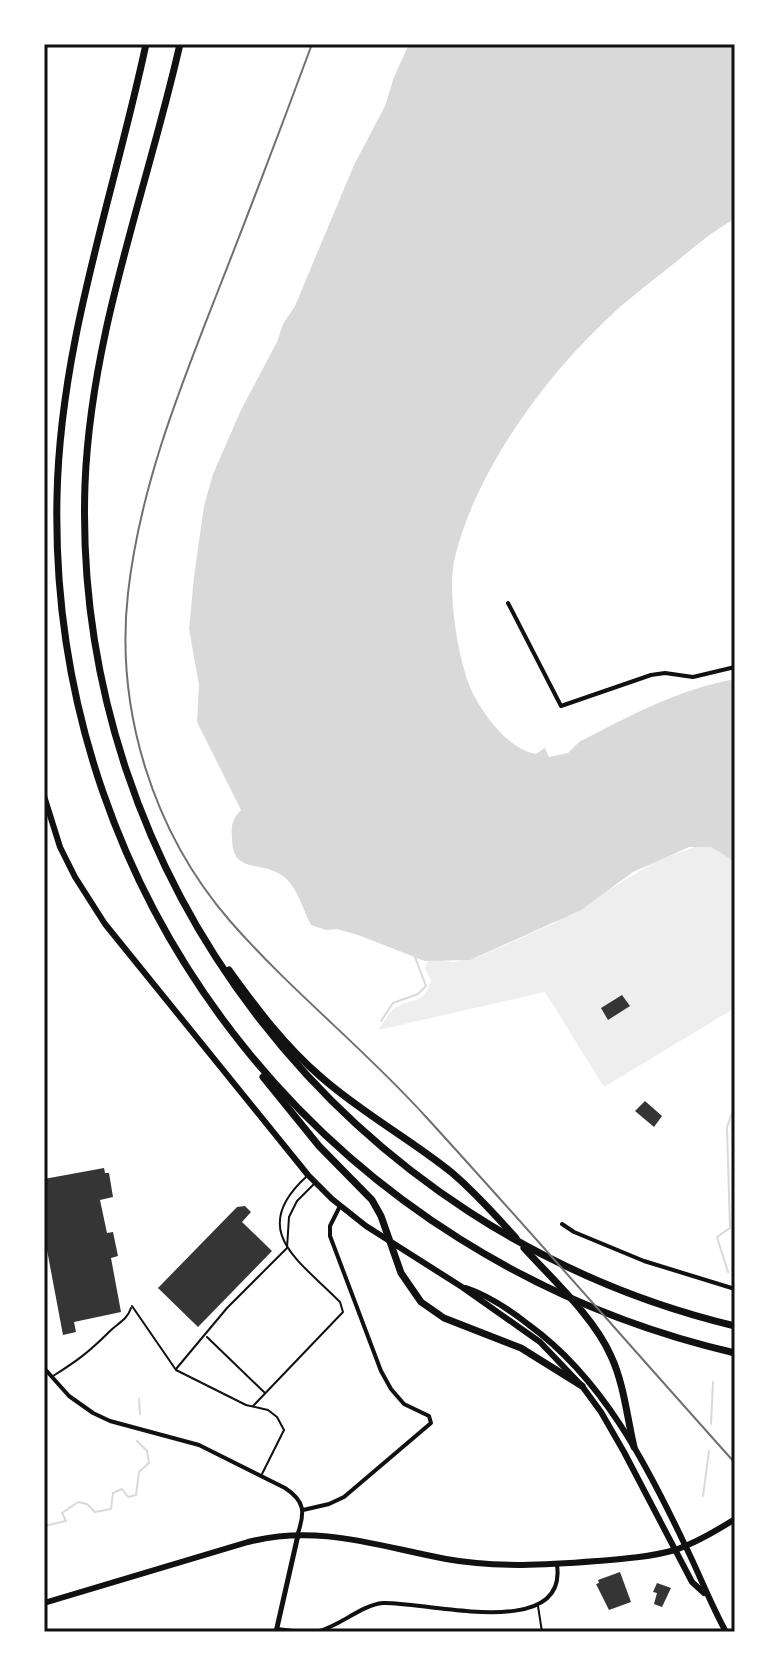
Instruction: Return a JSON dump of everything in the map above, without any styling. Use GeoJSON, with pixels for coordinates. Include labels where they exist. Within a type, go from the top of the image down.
{"type":"FeatureCollection","features":[{"type":"Feature","properties":{"kind":"highway"},"geometry":{"type":"LineString","coordinates":[[146,44],[71,356],[58,476],[57,536],[61,597],[82,716],[102,786],[118,831],[171,939],[196,981],[287,1109],[326,1154],[364,1190],[378,1210],[401,1273],[416,1297],[437,1314],[521,1348],[582,1386]]}},
{"type":"Feature","properties":{"kind":"highway"},"geometry":{"type":"LineString","coordinates":[[180,44],[102,343],[90,424],[85,506],[90,598],[108,705],[142,814],[192,918],[243,1000],[312,1082],[380,1147],[467,1212],[557,1262],[621,1290],[735,1326]]}},
{"type":"Feature","properties":{"kind":"highway"},"geometry":{"type":"LineString","coordinates":[[192,918],[289,1047],[344,1096],[464,1183],[583,1314],[611,1354],[634,1447]]}},
{"type":"Feature","properties":{"kind":"highway"},"geometry":{"type":"LineString","coordinates":[[238,1040],[302,1113],[372,1177],[449,1234],[524,1276],[592,1308],[735,1353]]}},
{"type":"Feature","properties":{"kind":"main road"},"geometry":{"type":"LineString","coordinates":[[44,796],[60,847],[105,924],[308,1175],[340,1206],[385,1239],[462,1287],[540,1342],[582,1386],[601,1412],[692,1582],[704,1593]]}},
{"type":"Feature","properties":{"kind":"main road"},"geometry":{"type":"LineString","coordinates":[[462,1287],[482,1293],[508,1309],[560,1350],[593,1386],[634,1447],[686,1546],[704,1593],[726,1632]]}},
{"type":"Feature","properties":{"kind":"main road"},"geometry":{"type":"LineString","coordinates":[[44,1603],[248,1542],[298,1533],[332,1536],[450,1559],[495,1564],[557,1564],[646,1556],[676,1550],[735,1519]]}},
{"type":"Feature","properties":{"kind":"street"},"geometry":{"type":"LineString","coordinates":[[508,603],[561,706],[651,675],[665,673],[693,677],[735,667]]}},
{"type":"Feature","properties":{"kind":"street"},"geometry":{"type":"LineString","coordinates":[[44,818],[47,808]]}},
{"type":"Feature","properties":{"kind":"street"},"geometry":{"type":"LineString","coordinates":[[303,1510],[344,1497],[431,1423],[429,1416],[404,1404],[381,1371],[332,1243],[330,1226],[340,1206]]}},
{"type":"Feature","properties":{"kind":"street"},"geometry":{"type":"LineString","coordinates":[[562,1224],[644,1261],[735,1289]]}},
{"type":"Feature","properties":{"kind":"street"},"geometry":{"type":"LineString","coordinates":[[44,1368],[69,1396],[93,1413],[110,1421],[199,1445],[296,1495],[303,1510],[276,1630],[302,1632]]}},
{"type":"Feature","properties":{"kind":"street"},"geometry":{"type":"LineString","coordinates":[[316,1632],[379,1604],[492,1613],[538,1605],[557,1583],[557,1564]]}},
{"type":"Feature","properties":{"kind":"lane"},"geometry":{"type":"LineString","coordinates":[[253,1406],[343,1312],[340,1302],[287,1248],[280,1233],[283,1206],[293,1188],[308,1175]]}},
{"type":"Feature","properties":{"kind":"lane"},"geometry":{"type":"LineString","coordinates":[[176,1370],[227,1308],[287,1248],[289,1217],[297,1201],[315,1183]]}},
{"type":"Feature","properties":{"kind":"lane"},"geometry":{"type":"LineString","coordinates":[[52,1377],[96,1347],[128,1316],[132,1306],[176,1370],[268,1410],[277,1417],[284,1430],[261,1475]]}},
{"type":"Feature","properties":{"kind":"lane"},"geometry":{"type":"LineString","coordinates":[[206,1336],[265,1393]]}},
{"type":"Feature","properties":{"kind":"lane"},"geometry":{"type":"LineString","coordinates":[[538,1605],[542,1632]]}},
{"type":"Feature","properties":{"kind":"shaded area"},"geometry":{"type":"Polygon","coordinates":[[[409,44],[735,44],[735,219],[700,242],[614,312],[575,351],[532,404],[477,495],[455,557],[452,586],[457,637],[472,692],[494,726],[525,751],[536,754],[545,748],[549,757],[568,753],[579,742],[655,704],[735,679],[735,862],[711,847],[689,847],[633,872],[581,910],[470,960],[425,961],[358,935],[311,925],[297,893],[284,877],[237,858],[233,850],[232,830],[241,810],[197,722],[199,685],[189,629],[204,506],[213,474],[241,410],[295,306],[354,165],[385,106],[409,44]]]}},
{"type":"Feature","properties":{"kind":"shaded area"},"geometry":{"type":"Polygon","coordinates":[[[698,846],[711,847],[735,862],[735,1008],[604,1087],[545,992],[378,1030],[395,1008],[425,994],[431,980],[425,969],[429,958],[453,962],[478,957],[553,924],[658,860],[698,846]]]}},
{"type":"Feature","properties":{"kind":"building"},"geometry":{"type":"Polygon","coordinates":[[[622,995],[630,1006],[608,1020],[601,1008],[622,995]]]}},
{"type":"Feature","properties":{"kind":"building"},"geometry":{"type":"Polygon","coordinates":[[[645,1101],[662,1116],[654,1127],[635,1111],[645,1101]]]}},
{"type":"Feature","properties":{"kind":"building"},"geometry":{"type":"Polygon","coordinates":[[[104,1168],[105,1173],[109,1173],[113,1197],[100,1200],[107,1233],[113,1232],[118,1256],[111,1258],[121,1312],[74,1322],[76,1332],[63,1335],[44,1234],[44,1179],[104,1168]]]}},
{"type":"Feature","properties":{"kind":"building"},"geometry":{"type":"Polygon","coordinates":[[[245,1206],[251,1212],[242,1222],[272,1251],[198,1327],[158,1288],[237,1207],[245,1206]]]}},
{"type":"Feature","properties":{"kind":"building"},"geometry":{"type":"Polygon","coordinates":[[[620,1572],[631,1602],[609,1610],[596,1584],[598,1580],[620,1572]]]}},
{"type":"Feature","properties":{"kind":"building"},"geometry":{"type":"Polygon","coordinates":[[[657,1583],[671,1588],[662,1607],[654,1604],[657,1593],[653,1592],[657,1583]]]}},
{"type":"Feature","properties":{"kind":"waterway"},"geometry":{"type":"LineString","coordinates":[[381,1021],[393,1003],[418,994],[426,986],[415,957]]}},
{"type":"Feature","properties":{"kind":"waterway"},"geometry":{"type":"LineString","coordinates":[[728,1272],[717,1237],[730,1228],[727,1127],[735,1105]]}},
{"type":"Feature","properties":{"kind":"waterway"},"geometry":{"type":"LineString","coordinates":[[711,1424],[713,1382]]}},
{"type":"Feature","properties":{"kind":"waterway"},"geometry":{"type":"LineString","coordinates":[[139,1399],[140,1414]]}},
{"type":"Feature","properties":{"kind":"waterway"},"geometry":{"type":"LineString","coordinates":[[44,1526],[66,1521],[62,1513],[78,1502],[87,1504],[95,1512],[111,1509],[113,1493],[122,1489],[128,1497],[136,1495],[139,1472],[149,1463],[147,1451],[137,1441]]}},
{"type":"Feature","properties":{"kind":"waterway"},"geometry":{"type":"LineString","coordinates":[[703,1496],[709,1451]]}},
{"type":"Feature","properties":{"kind":"railway"},"geometry":{"type":"LineString","coordinates":[[312,44],[175,405],[141,516],[128,593],[125,637],[134,725],[145,768],[160,809],[180,849],[230,921],[427,1118],[735,1463]]}}]}
